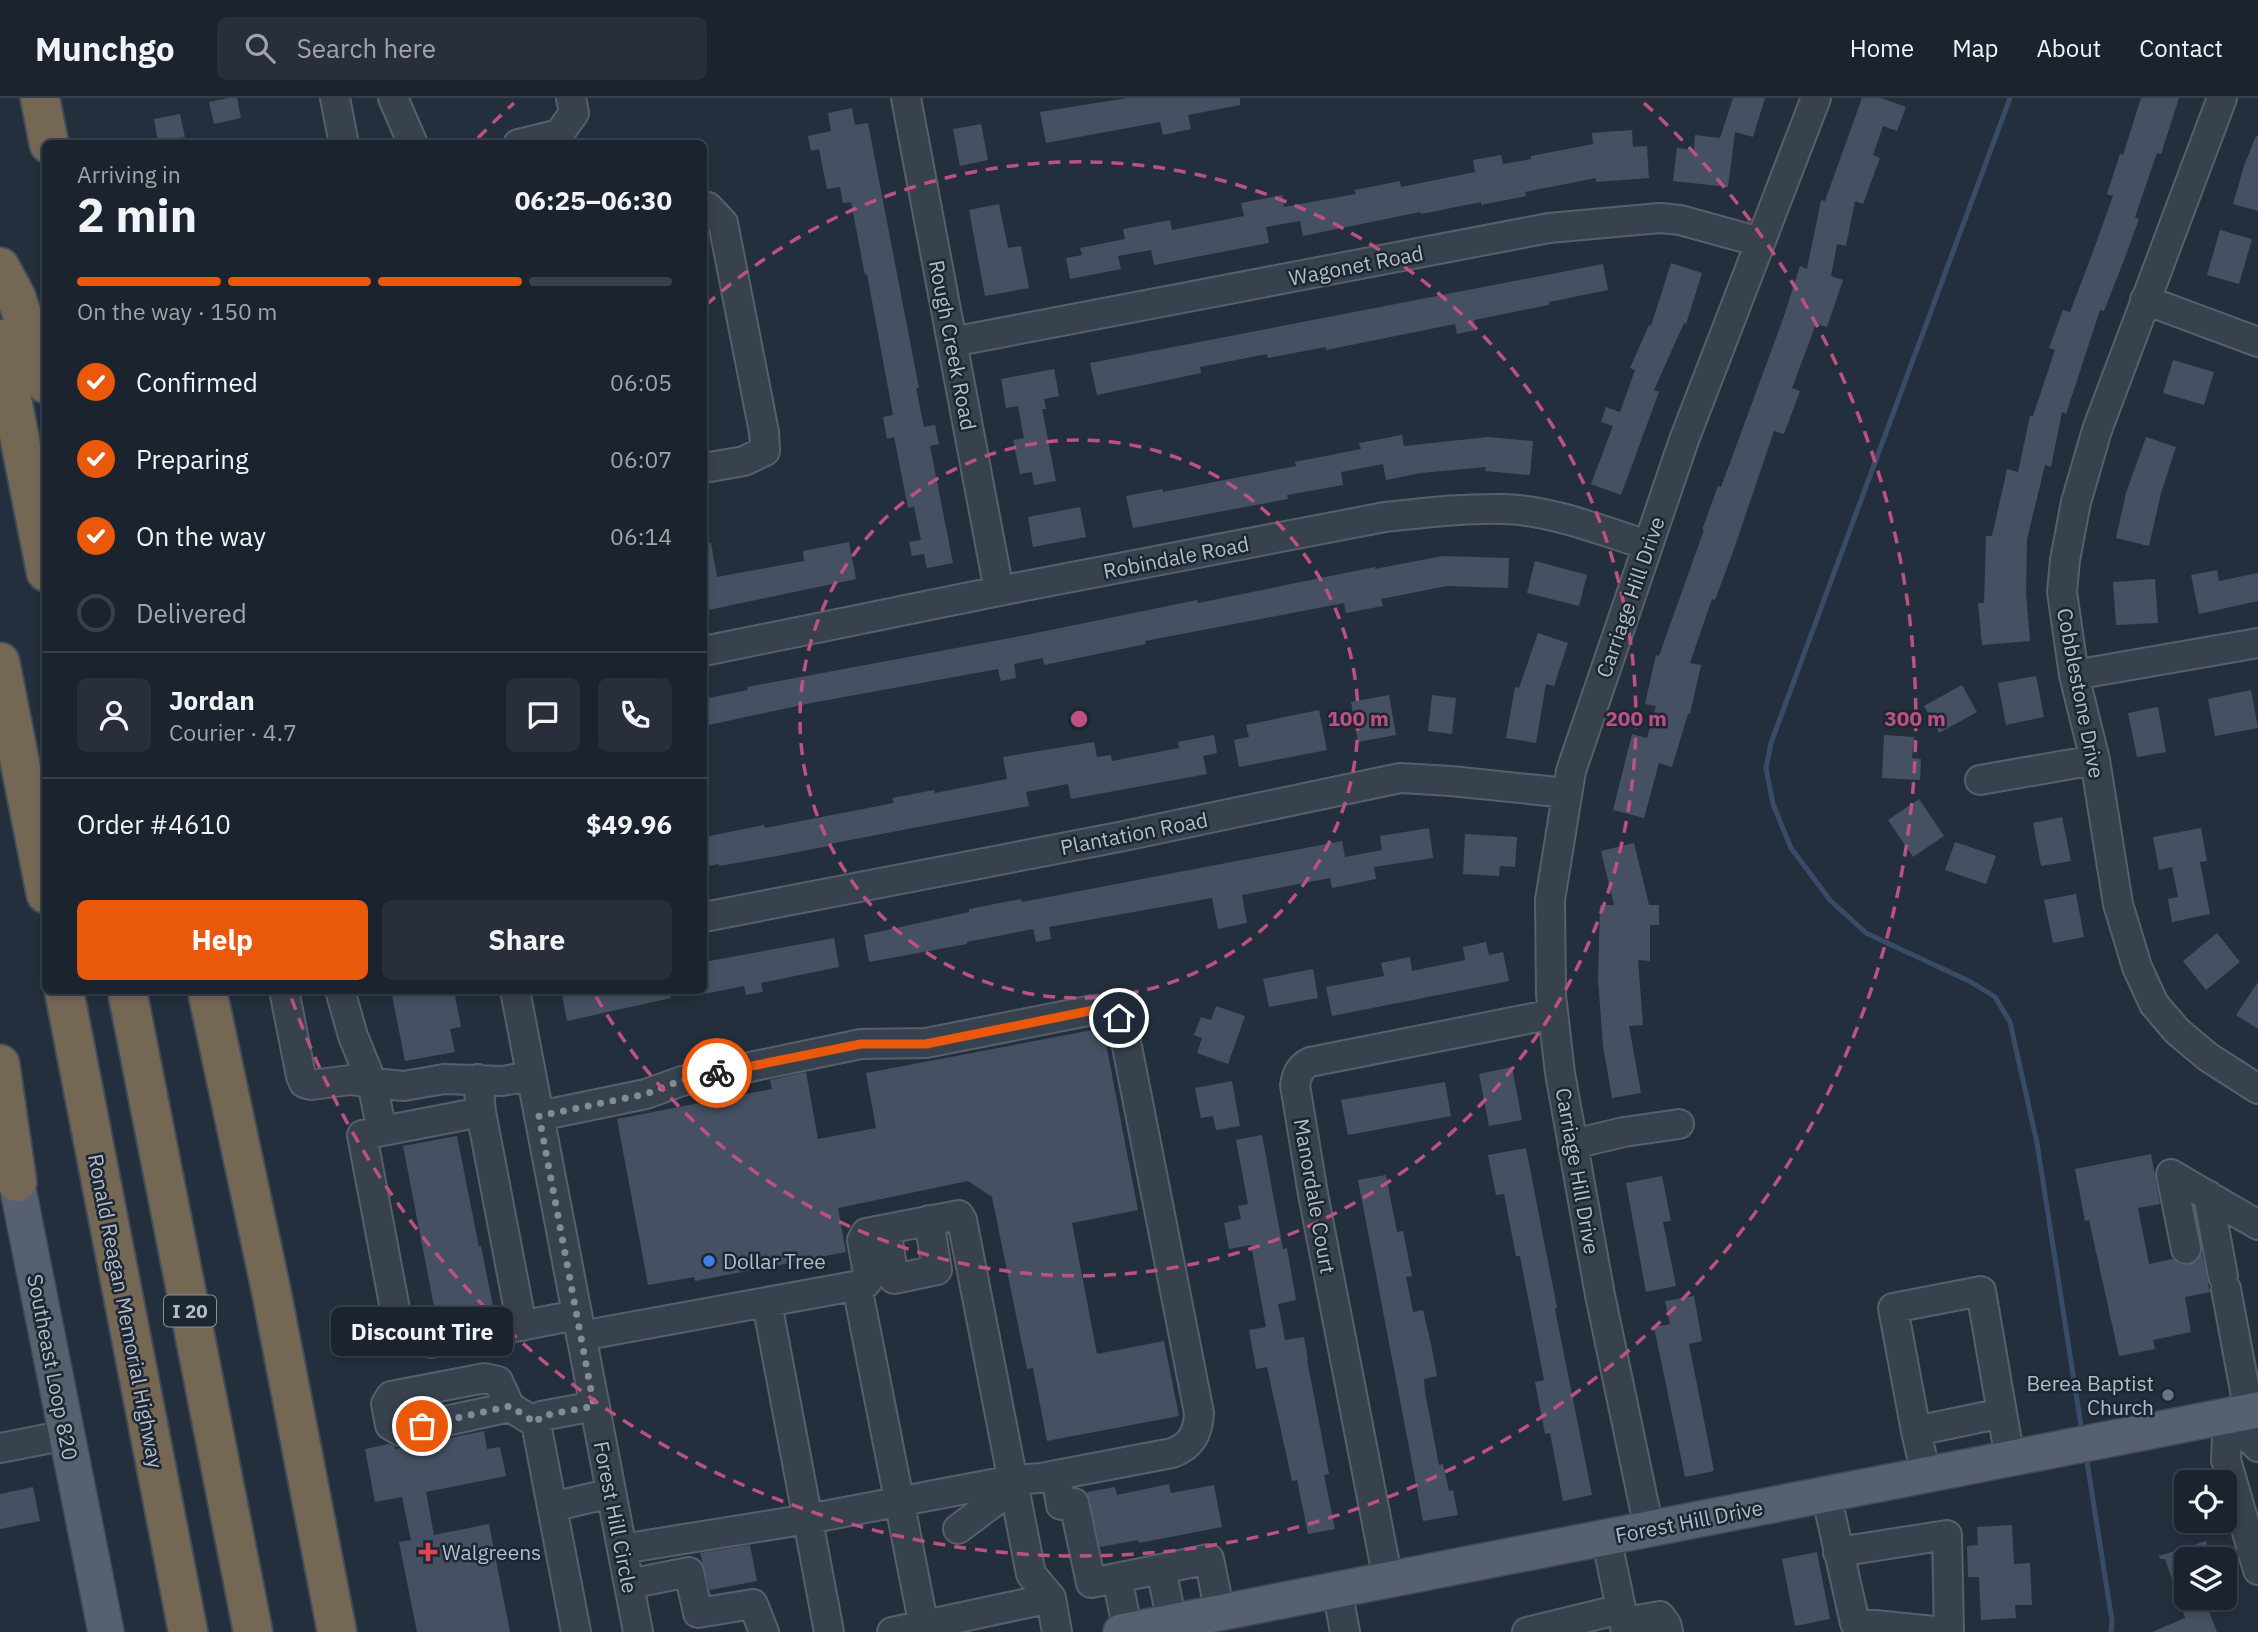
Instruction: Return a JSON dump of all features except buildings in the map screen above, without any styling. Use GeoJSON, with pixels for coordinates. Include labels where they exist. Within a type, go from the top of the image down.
{"type":"FeatureCollection","features":[{"type":"Feature","properties":{"kind":"highway"},"geometry":{"type":"LineString","coordinates":[[40,98],[48,140]]}},
{"type":"Feature","properties":{"kind":"highway"},"geometry":{"type":"LineString","coordinates":[[0,267],[16,297],[42,372]]}},
{"type":"Feature","properties":{"kind":"highway"},"geometry":{"type":"LineString","coordinates":[[0,339],[42,552]]}},
{"type":"Feature","properties":{"kind":"highway"},"geometry":{"type":"LineString","coordinates":[[0,662],[42,874]]}},
{"type":"Feature","properties":{"kind":"highway","name":"Ronald Reagan Memorial Highway"},"geometry":{"type":"LineString","coordinates":[[65,994],[188,1632]]}},
{"type":"Feature","properties":{"kind":"highway","name":"I 20"},"geometry":{"type":"LineString","coordinates":[[128,994],[253,1632]]}},
{"type":"Feature","properties":{"kind":"highway"},"geometry":{"type":"LineString","coordinates":[[208,994],[274,1303],[337,1632]]}},
{"type":"Feature","properties":{"kind":"highway"},"geometry":{"type":"LineString","coordinates":[[0,1064],[13,1200]]}},
{"type":"Feature","properties":{"kind":"main road","name":"Southeast Loop 820"},"geometry":{"type":"LineString","coordinates":[[0,1103],[13,1200],[67,1435],[107,1627]]}},
{"type":"Feature","properties":{"kind":"main road","name":"Forest Hill Drive"},"geometry":{"type":"LineString","coordinates":[[1125,1631],[2245,1413]]}},
{"type":"Feature","properties":{"kind":"street"},"geometry":{"type":"LineString","coordinates":[[335,98],[343,140]]}},
{"type":"Feature","properties":{"kind":"street"},"geometry":{"type":"LineString","coordinates":[[393,98],[411,140]]}},
{"type":"Feature","properties":{"kind":"street"},"geometry":{"type":"LineString","coordinates":[[534,140],[559,134],[574,113],[571,98]]}},
{"type":"Feature","properties":{"kind":"street","name":"Rough Creek Road"},"geometry":{"type":"LineString","coordinates":[[906,98],[999,591]]}},
{"type":"Feature","properties":{"kind":"street","name":"Carriage Hill Drive"},"geometry":{"type":"LineString","coordinates":[[1649,1529],[1600,1295],[1560,1073],[1553,1014],[1550,900],[1571,771],[1685,440],[1816,98]]}},
{"type":"Feature","properties":{"kind":"street","name":"Cobblestone Drive"},"geometry":{"type":"LineString","coordinates":[[2222,98],[2097,430],[2074,514],[2062,592],[2074,675],[2095,760],[2118,904],[2137,967],[2154,1004],[2177,1031],[2208,1057],[2258,1089]]}},
{"type":"Feature","properties":{"kind":"street"},"geometry":{"type":"LineString","coordinates":[[707,207],[723,223],[764,432],[765,451],[744,461],[707,467]]}},
{"type":"Feature","properties":{"kind":"street","name":"Wagonet Road"},"geometry":{"type":"LineString","coordinates":[[952,342],[1549,228],[1660,218],[1680,220],[1760,242]]}},
{"type":"Feature","properties":{"kind":"street"},"geometry":{"type":"LineString","coordinates":[[2145,300],[2258,342]]}},
{"type":"Feature","properties":{"kind":"street","name":"Robindale Road"},"geometry":{"type":"LineString","coordinates":[[707,650],[1385,517],[1449,510],[1505,509],[1546,515],[1648,545]]}},
{"type":"Feature","properties":{"kind":"street"},"geometry":{"type":"LineString","coordinates":[[2074,675],[2258,643]]}},
{"type":"Feature","properties":{"kind":"street"},"geometry":{"type":"LineString","coordinates":[[1980,780],[2095,760]]}},
{"type":"Feature","properties":{"kind":"street","name":"Plantation Road"},"geometry":{"type":"LineString","coordinates":[[707,916],[1124,836],[1400,778],[1567,793]]}},
{"type":"Feature","properties":{"kind":"street"},"geometry":{"type":"LineString","coordinates":[[285,994],[300,1076],[304,1083],[350,1080],[404,1086],[444,1079],[502,1081],[531,1076]]}},
{"type":"Feature","properties":{"kind":"street"},"geometry":{"type":"LineString","coordinates":[[341,994],[353,1036],[372,1083],[382,1131]]}},
{"type":"Feature","properties":{"kind":"street","name":"Forest Hill Circle"},"geometry":{"type":"LineString","coordinates":[[516,994],[638,1632]]}},
{"type":"Feature","properties":{"kind":"street"},"geometry":{"type":"LineString","coordinates":[[539,1116],[646,1094],[682,1080],[861,1044],[926,1044],[1099,1009],[1119,1018],[1123,1026],[1199,1413],[1194,1437],[1182,1450],[1056,1476],[622,1549]]}},
{"type":"Feature","properties":{"kind":"street","name":"Manordale Court"},"geometry":{"type":"LineString","coordinates":[[1388,1580],[1313,1194],[1295,1085],[1296,1076],[1302,1066],[1310,1062],[1553,1014]]}},
{"type":"Feature","properties":{"kind":"street"},"geometry":{"type":"LineString","coordinates":[[478,1079],[481,1112],[522,1326]]}},
{"type":"Feature","properties":{"kind":"street"},"geometry":{"type":"LineString","coordinates":[[481,1112],[362,1135],[399,1330],[413,1339],[430,1343],[522,1326],[579,1326],[766,1303],[857,1286],[865,1284],[869,1279],[862,1236],[929,1220],[959,1216],[962,1220],[1032,1577],[1051,1598],[1057,1632]]}},
{"type":"Feature","properties":{"kind":"street"},"geometry":{"type":"LineString","coordinates":[[1573,1144],[1624,1132],[1679,1125]]}},
{"type":"Feature","properties":{"kind":"street"},"geometry":{"type":"LineString","coordinates":[[2186,1249],[2171,1174],[2258,1225]]}},
{"type":"Feature","properties":{"kind":"street"},"geometry":{"type":"LineString","coordinates":[[2208,1195],[2245,1413],[2258,1447]]}},
{"type":"Feature","properties":{"kind":"street"},"geometry":{"type":"LineString","coordinates":[[886,1229],[894,1279],[937,1270],[929,1220]]}},
{"type":"Feature","properties":{"kind":"street"},"geometry":{"type":"LineString","coordinates":[[857,1286],[924,1628]]}},
{"type":"Feature","properties":{"kind":"street"},"geometry":{"type":"LineString","coordinates":[[1926,1475],[1894,1308],[1981,1291],[2010,1458]]}},
{"type":"Feature","properties":{"kind":"street"},"geometry":{"type":"LineString","coordinates":[[766,1303],[829,1632]]}},
{"type":"Feature","properties":{"kind":"street"},"geometry":{"type":"LineString","coordinates":[[510,1406],[536,1423],[576,1632]]}},
{"type":"Feature","properties":{"kind":"street"},"geometry":{"type":"LineString","coordinates":[[536,1423],[541,1416],[594,1406]]}},
{"type":"Feature","properties":{"kind":"street"},"geometry":{"type":"LineString","coordinates":[[1916,1431],[2002,1413]]}},
{"type":"Feature","properties":{"kind":"street"},"geometry":{"type":"LineString","coordinates":[[2245,1413],[2226,1460],[2258,1570]]}},
{"type":"Feature","properties":{"kind":"street"},"geometry":{"type":"LineString","coordinates":[[0,1448],[67,1435]]}},
{"type":"Feature","properties":{"kind":"street"},"geometry":{"type":"LineString","coordinates":[[1056,1476],[1061,1505],[1074,1503],[1091,1583],[1209,1559],[1220,1613]]}},
{"type":"Feature","properties":{"kind":"street"},"geometry":{"type":"LineString","coordinates":[[958,1529],[1014,1483]]}},
{"type":"Feature","properties":{"kind":"street"},"geometry":{"type":"LineString","coordinates":[[552,1507],[611,1493]]}},
{"type":"Feature","properties":{"kind":"street"},"geometry":{"type":"LineString","coordinates":[[1826,1494],[1838,1552],[1855,1623],[1947,1632],[1947,1535],[1838,1552]]}},
{"type":"Feature","properties":{"kind":"street"},"geometry":{"type":"LineString","coordinates":[[1606,1537],[1624,1621]]}},
{"type":"Feature","properties":{"kind":"street"},"geometry":{"type":"LineString","coordinates":[[1161,1569],[1172,1622]]}},
{"type":"Feature","properties":{"kind":"street"},"geometry":{"type":"LineString","coordinates":[[629,1584],[690,1572],[698,1613],[753,1604],[764,1632]]}},
{"type":"Feature","properties":{"kind":"street"},"geometry":{"type":"LineString","coordinates":[[1117,1578],[1125,1631]]}},
{"type":"Feature","properties":{"kind":"street"},"geometry":{"type":"LineString","coordinates":[[1337,1590],[1345,1632]]}},
{"type":"Feature","properties":{"kind":"street"},"geometry":{"type":"LineString","coordinates":[[891,1632],[924,1628],[1051,1598]]}},
{"type":"Feature","properties":{"kind":"street"},"geometry":{"type":"LineString","coordinates":[[1527,1632],[1660,1616],[1668,1632]]}},
{"type":"Feature","properties":{"kind":"waterway"},"geometry":{"type":"LineString","coordinates":[[2010,98],[1771,743],[1766,768],[1773,804],[1791,848],[1830,900],[1866,933],[1971,982],[1995,997],[2010,1022],[2037,1143],[2082,1432]]}},
{"type":"Feature","properties":{"kind":"waterway"},"geometry":{"type":"LineString","coordinates":[[2086,1455],[2112,1621],[2111,1632]]}},
{"type":"Feature","properties":{"kind":"way so far"},"geometry":{"type":"LineString","coordinates":[[422,1426],[510,1406],[536,1423],[541,1416],[594,1406],[539,1116],[646,1094],[682,1080],[717,1073]]}},
{"type":"Feature","properties":{"kind":"place","name":"Dollar Tree"},"geometry":{"type":"Point","coordinates":[709,1261]}},
{"type":"Feature","properties":{"kind":"place","name":"Berea Baptist Church"},"geometry":{"type":"Point","coordinates":[2168,1395]}},
{"type":"Feature","properties":{"kind":"place","name":"Discount Tire"},"geometry":{"type":"Point","coordinates":[422,1426]}},
{"type":"Feature","properties":{"kind":"place","name":"Walgreens"},"geometry":{"type":"Point","coordinates":[428,1552]}},
{"type":"Feature","properties":{"kind":"route"},"geometry":{"type":"LineString","coordinates":[[717,1073],[861,1044],[926,1044],[1099,1009],[1119,1018]]}}]}
